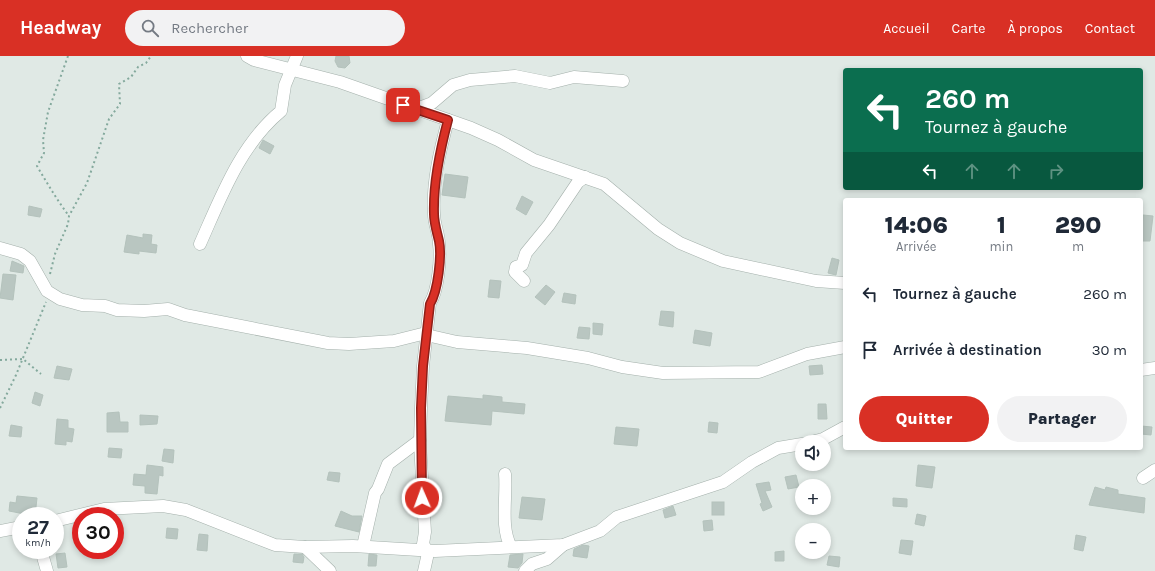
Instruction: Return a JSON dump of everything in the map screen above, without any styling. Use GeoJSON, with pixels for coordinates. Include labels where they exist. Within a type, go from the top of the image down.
{"type":"FeatureCollection","features":[{"type":"Feature","properties":{"kind":"street"},"geometry":{"type":"LineString","coordinates":[[247,56],[254,60],[340,82],[448,120],[498,140],[534,160],[604,184],[658,229],[692,248],[724,261],[816,281],[843,284]]}},
{"type":"Feature","properties":{"kind":"street"},"geometry":{"type":"LineString","coordinates":[[200,244],[228,182],[249,145],[267,123],[281,111],[285,85],[297,56]]}},
{"type":"Feature","properties":{"kind":"street"},"geometry":{"type":"LineString","coordinates":[[416,109],[432,103],[453,85],[470,80],[515,76],[550,82],[574,77],[623,80]]}},
{"type":"Feature","properties":{"kind":"street"},"geometry":{"type":"LineString","coordinates":[[424,571],[428,553],[423,540],[425,532],[420,440],[423,366],[430,304],[435,296],[440,253],[434,215],[434,198],[442,142],[448,120]]}},
{"type":"Feature","properties":{"kind":"street"},"geometry":{"type":"LineString","coordinates":[[524,281],[515,272],[516,267],[522,265],[526,253],[549,225],[578,182],[585,177]]}},
{"type":"Feature","properties":{"kind":"street"},"geometry":{"type":"LineString","coordinates":[[0,248],[21,254],[30,261],[47,291],[60,299],[82,305],[105,306],[117,310],[144,311],[168,309],[185,315],[328,343],[349,344],[394,341],[413,336],[427,335],[457,342],[527,348],[588,358],[622,367],[663,372],[759,372],[807,354],[843,347]]}},
{"type":"Feature","properties":{"kind":"street"},"geometry":{"type":"LineString","coordinates":[[1143,370],[1155,368]]}},
{"type":"Feature","properties":{"kind":"street"},"geometry":{"type":"LineString","coordinates":[[830,435],[843,428]]}},
{"type":"Feature","properties":{"kind":"street"},"geometry":{"type":"LineString","coordinates":[[363,546],[374,493],[378,489],[388,464],[420,440]]}},
{"type":"Feature","properties":{"kind":"street"},"geometry":{"type":"LineString","coordinates":[[64,519],[104,509],[163,506],[186,510],[275,545],[305,547],[363,546],[427,550],[563,545],[600,531],[617,517],[723,482],[752,462],[778,448],[795,445]]}},
{"type":"Feature","properties":{"kind":"street"},"geometry":{"type":"LineString","coordinates":[[1143,478],[1155,470]]}},
{"type":"Feature","properties":{"kind":"street"},"geometry":{"type":"LineString","coordinates":[[505,474],[506,529],[507,540],[511,547]]}},
{"type":"Feature","properties":{"kind":"street"},"geometry":{"type":"LineString","coordinates":[[0,531],[12,529]]}},
{"type":"Feature","properties":{"kind":"street"},"geometry":{"type":"LineString","coordinates":[[525,571],[532,564],[547,559],[563,545]]}},
{"type":"Feature","properties":{"kind":"street"},"geometry":{"type":"LineString","coordinates":[[305,547],[330,571]]}},
{"type":"Feature","properties":{"kind":"street"},"geometry":{"type":"LineString","coordinates":[[44,559],[47,571]]}},
{"type":"Feature","properties":{"kind":"path"},"geometry":{"type":"LineString","coordinates":[[68,56],[48,112],[42,140],[44,153],[37,166],[50,185],[57,201],[69,216]]}},
{"type":"Feature","properties":{"kind":"path"},"geometry":{"type":"LineString","coordinates":[[0,408],[23,359],[45,305],[55,254],[68,224],[69,216],[87,183],[109,119],[120,104],[119,84],[131,77],[138,67],[146,63],[151,56]]}},
{"type":"Feature","properties":{"kind":"path"},"geometry":{"type":"LineString","coordinates":[[0,360],[23,359],[41,374]]}},
{"type":"Feature","properties":{"kind":"building"},"geometry":{"type":"Polygon","coordinates":[[[336,56],[349,56],[350,63],[345,68],[338,67],[335,61],[336,56]]]}},
{"type":"Feature","properties":{"kind":"building"},"geometry":{"type":"Polygon","coordinates":[[[263,140],[274,146],[270,154],[259,148],[263,140]]]}},
{"type":"Feature","properties":{"kind":"building"},"geometry":{"type":"Polygon","coordinates":[[[445,174],[468,177],[465,198],[442,195],[445,174]]]}},
{"type":"Feature","properties":{"kind":"building"},"geometry":{"type":"Polygon","coordinates":[[[522,196],[533,202],[526,215],[516,209],[522,196]]]}},
{"type":"Feature","properties":{"kind":"building"},"geometry":{"type":"Polygon","coordinates":[[[29,206],[42,209],[40,217],[28,215],[29,206]]]}},
{"type":"Feature","properties":{"kind":"building"},"geometry":{"type":"Polygon","coordinates":[[[1143,215],[1153,216],[1150,241],[1143,241],[1143,215]]]}},
{"type":"Feature","properties":{"kind":"building"},"geometry":{"type":"Polygon","coordinates":[[[143,234],[152,235],[151,244],[157,245],[156,253],[139,251],[139,254],[124,252],[127,235],[143,238],[143,234]]]}},
{"type":"Feature","properties":{"kind":"building"},"geometry":{"type":"Polygon","coordinates":[[[832,258],[839,260],[836,275],[828,273],[832,258]]]}},
{"type":"Feature","properties":{"kind":"building"},"geometry":{"type":"Polygon","coordinates":[[[12,261],[24,266],[23,273],[10,271],[12,261]]]}},
{"type":"Feature","properties":{"kind":"building"},"geometry":{"type":"Polygon","coordinates":[[[3,274],[16,275],[13,300],[0,298],[3,274]]]}},
{"type":"Feature","properties":{"kind":"building"},"geometry":{"type":"Polygon","coordinates":[[[490,280],[501,281],[499,298],[488,297],[490,280]]]}},
{"type":"Feature","properties":{"kind":"building"},"geometry":{"type":"Polygon","coordinates":[[[546,285],[555,292],[545,305],[535,297],[546,285]]]}},
{"type":"Feature","properties":{"kind":"building"},"geometry":{"type":"Polygon","coordinates":[[[564,293],[576,295],[575,304],[562,302],[564,293]]]}},
{"type":"Feature","properties":{"kind":"building"},"geometry":{"type":"Polygon","coordinates":[[[661,311],[674,312],[673,327],[659,325],[661,311]]]}},
{"type":"Feature","properties":{"kind":"building"},"geometry":{"type":"Polygon","coordinates":[[[593,323],[603,324],[602,335],[593,334],[593,323]]]}},
{"type":"Feature","properties":{"kind":"building"},"geometry":{"type":"Polygon","coordinates":[[[579,327],[590,328],[589,339],[577,338],[579,327]]]}},
{"type":"Feature","properties":{"kind":"building"},"geometry":{"type":"Polygon","coordinates":[[[695,330],[712,333],[710,346],[693,343],[695,330]]]}},
{"type":"Feature","properties":{"kind":"building"},"geometry":{"type":"Polygon","coordinates":[[[822,365],[823,374],[810,375],[809,366],[822,365]]]}},
{"type":"Feature","properties":{"kind":"building"},"geometry":{"type":"Polygon","coordinates":[[[57,366],[72,369],[69,380],[54,378],[57,366]]]}},
{"type":"Feature","properties":{"kind":"building"},"geometry":{"type":"Polygon","coordinates":[[[35,392],[43,395],[40,406],[32,403],[35,392]]]}},
{"type":"Feature","properties":{"kind":"building"},"geometry":{"type":"Polygon","coordinates":[[[483,395],[502,397],[502,402],[525,404],[524,414],[492,411],[491,425],[445,421],[448,396],[483,399],[483,395]]]}},
{"type":"Feature","properties":{"kind":"building"},"geometry":{"type":"Polygon","coordinates":[[[818,404],[826,404],[827,419],[818,419],[818,404]]]}},
{"type":"Feature","properties":{"kind":"building"},"geometry":{"type":"Polygon","coordinates":[[[119,412],[120,422],[128,422],[128,432],[107,432],[107,413],[119,412]]]}},
{"type":"Feature","properties":{"kind":"building"},"geometry":{"type":"Polygon","coordinates":[[[140,415],[158,416],[157,424],[140,425],[140,415]]]}},
{"type":"Feature","properties":{"kind":"building"},"geometry":{"type":"Polygon","coordinates":[[[57,419],[68,420],[68,428],[74,429],[72,442],[66,441],[66,445],[55,444],[57,419]]]}},
{"type":"Feature","properties":{"kind":"building"},"geometry":{"type":"Polygon","coordinates":[[[709,422],[718,423],[717,433],[708,432],[709,422]]]}},
{"type":"Feature","properties":{"kind":"building"},"geometry":{"type":"Polygon","coordinates":[[[11,425],[22,427],[21,437],[9,436],[11,425]]]}},
{"type":"Feature","properties":{"kind":"building"},"geometry":{"type":"Polygon","coordinates":[[[1143,426],[1152,427],[1151,435],[1143,434],[1143,426]]]}},
{"type":"Feature","properties":{"kind":"building"},"geometry":{"type":"Polygon","coordinates":[[[616,427],[639,429],[637,446],[614,444],[616,427]]]}},
{"type":"Feature","properties":{"kind":"building"},"geometry":{"type":"Polygon","coordinates":[[[109,448],[122,449],[121,458],[108,457],[109,448]]]}},
{"type":"Feature","properties":{"kind":"building"},"geometry":{"type":"Polygon","coordinates":[[[164,449],[174,450],[173,463],[162,461],[164,449]]]}},
{"type":"Feature","properties":{"kind":"building"},"geometry":{"type":"Polygon","coordinates":[[[147,465],[163,467],[163,476],[159,475],[157,494],[145,493],[145,486],[133,485],[134,474],[146,475],[147,465]]]}},
{"type":"Feature","properties":{"kind":"building"},"geometry":{"type":"Polygon","coordinates":[[[918,465],[935,467],[932,488],[916,486],[918,465]]]}},
{"type":"Feature","properties":{"kind":"building"},"geometry":{"type":"Polygon","coordinates":[[[329,472],[340,473],[339,482],[327,480],[329,472]]]}},
{"type":"Feature","properties":{"kind":"building"},"geometry":{"type":"Polygon","coordinates":[[[796,475],[797,479],[795,479],[795,488],[788,489],[785,477],[796,475]]]}},
{"type":"Feature","properties":{"kind":"building"},"geometry":{"type":"Polygon","coordinates":[[[769,482],[771,490],[765,491],[772,507],[763,511],[756,484],[769,482]]]}},
{"type":"Feature","properties":{"kind":"building"},"geometry":{"type":"Polygon","coordinates":[[[1095,487],[1105,490],[1106,487],[1118,490],[1118,494],[1145,498],[1144,513],[1089,505],[1095,487]]]}},
{"type":"Feature","properties":{"kind":"building"},"geometry":{"type":"Polygon","coordinates":[[[17,496],[37,498],[36,507],[12,507],[12,512],[9,511],[10,502],[16,503],[17,496]]]}},
{"type":"Feature","properties":{"kind":"building"},"geometry":{"type":"Polygon","coordinates":[[[522,497],[545,499],[542,520],[519,518],[522,497]]]}},
{"type":"Feature","properties":{"kind":"building"},"geometry":{"type":"Polygon","coordinates":[[[893,498],[907,499],[907,507],[893,506],[893,498]]]}},
{"type":"Feature","properties":{"kind":"building"},"geometry":{"type":"Polygon","coordinates":[[[712,502],[724,502],[724,515],[712,515],[712,502]]]}},
{"type":"Feature","properties":{"kind":"building"},"geometry":{"type":"Polygon","coordinates":[[[673,506],[676,515],[665,518],[663,510],[673,506]]]}},
{"type":"Feature","properties":{"kind":"building"},"geometry":{"type":"Polygon","coordinates":[[[341,511],[352,516],[362,516],[359,532],[335,526],[341,511]]]}},
{"type":"Feature","properties":{"kind":"building"},"geometry":{"type":"Polygon","coordinates":[[[917,514],[926,516],[924,526],[915,524],[917,514]]]}},
{"type":"Feature","properties":{"kind":"building"},"geometry":{"type":"Polygon","coordinates":[[[712,520],[713,530],[704,531],[703,521],[712,520]]]}},
{"type":"Feature","properties":{"kind":"building"},"geometry":{"type":"Polygon","coordinates":[[[167,528],[178,529],[177,539],[166,538],[167,528]]]}},
{"type":"Feature","properties":{"kind":"building"},"geometry":{"type":"Polygon","coordinates":[[[199,534],[208,535],[207,551],[197,550],[199,534]]]}},
{"type":"Feature","properties":{"kind":"building"},"geometry":{"type":"Polygon","coordinates":[[[1076,535],[1086,537],[1083,551],[1074,549],[1076,535]]]}},
{"type":"Feature","properties":{"kind":"building"},"geometry":{"type":"Polygon","coordinates":[[[901,540],[913,541],[911,555],[899,553],[901,540]]]}},
{"type":"Feature","properties":{"kind":"building"},"geometry":{"type":"Polygon","coordinates":[[[583,545],[589,546],[587,558],[573,556],[574,549],[583,545]]]}},
{"type":"Feature","properties":{"kind":"building"},"geometry":{"type":"Polygon","coordinates":[[[784,551],[784,561],[775,561],[775,552],[784,551]]]}},
{"type":"Feature","properties":{"kind":"building"},"geometry":{"type":"Polygon","coordinates":[[[64,553],[67,567],[58,568],[57,559],[64,559],[64,553]]]}},
{"type":"Feature","properties":{"kind":"building"},"geometry":{"type":"Polygon","coordinates":[[[294,554],[302,554],[304,557],[303,563],[293,562],[294,554]]]}},
{"type":"Feature","properties":{"kind":"building"},"geometry":{"type":"Polygon","coordinates":[[[369,554],[377,555],[376,566],[368,566],[369,554]]]}},
{"type":"Feature","properties":{"kind":"building"},"geometry":{"type":"Polygon","coordinates":[[[523,554],[522,563],[518,568],[508,567],[510,555],[523,554]]]}},
{"type":"Feature","properties":{"kind":"building"},"geometry":{"type":"Polygon","coordinates":[[[831,556],[840,557],[839,567],[827,565],[828,559],[831,559],[831,556]]]}},
{"type":"Feature","properties":{"kind":"route"},"geometry":{"type":"LineString","coordinates":[[403,105],[448,120],[442,142],[434,198],[434,215],[440,253],[435,296],[430,304],[423,366],[420,440],[422,498]]}}]}
